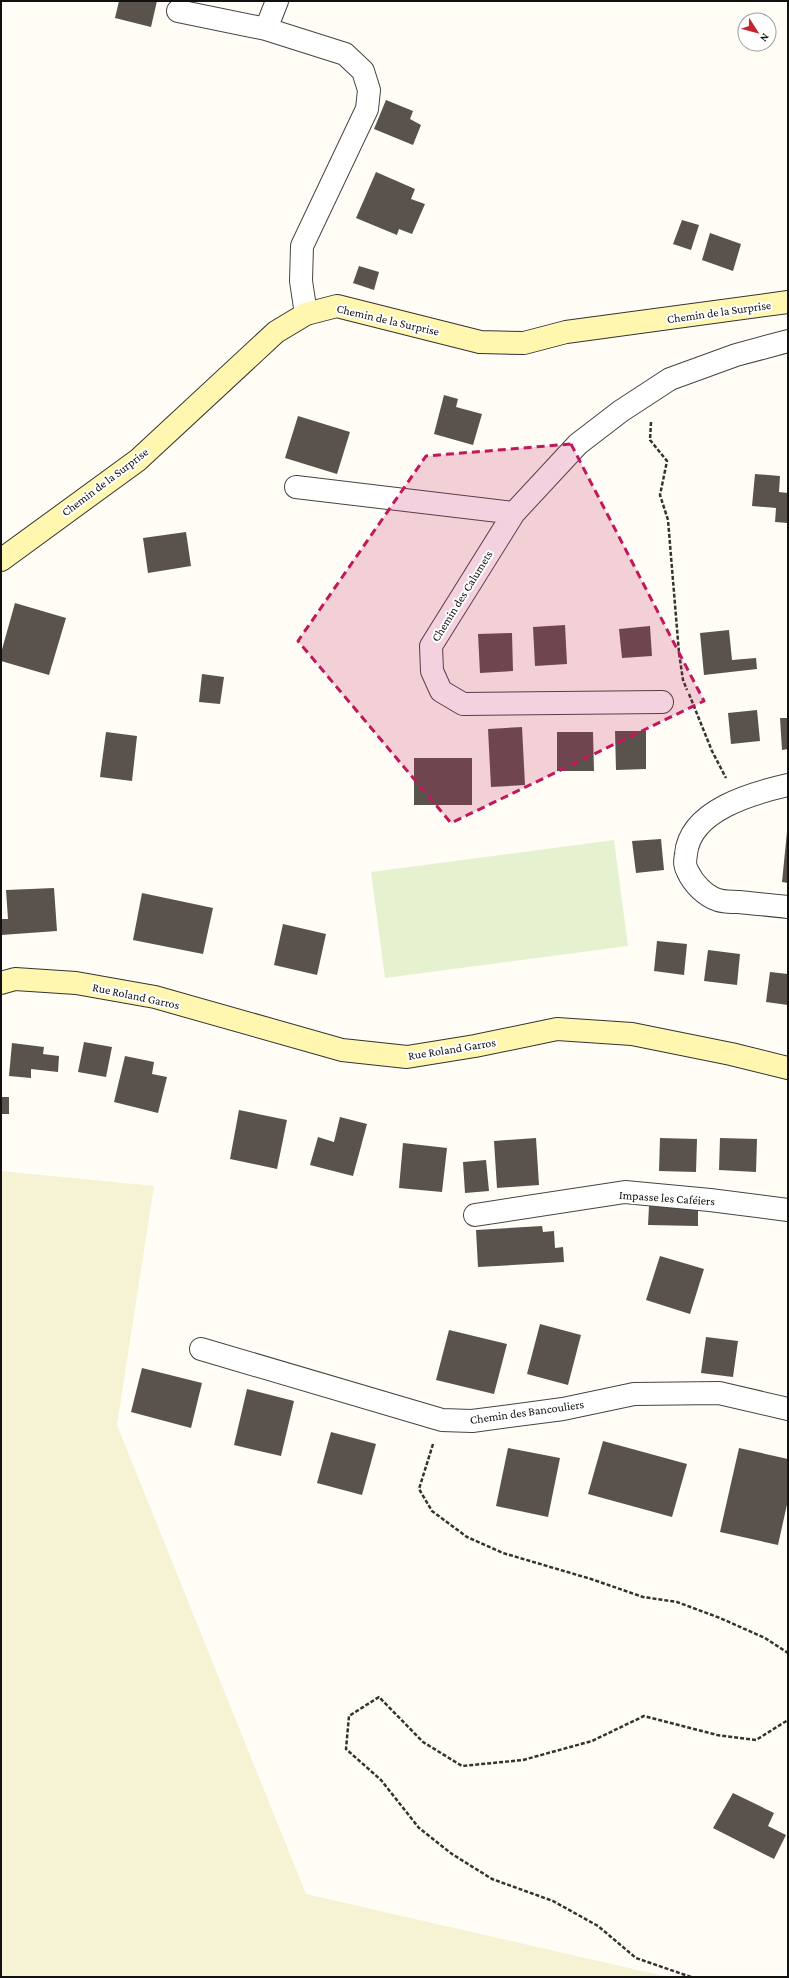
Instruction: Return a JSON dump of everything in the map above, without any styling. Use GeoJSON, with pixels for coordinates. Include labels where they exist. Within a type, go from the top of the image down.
{"type":"FeatureCollection","features":[{"type":"Feature","properties":{"kind":"main road","name":"Chemin de la Surprise"},"geometry":{"type":"LineString","coordinates":[[1,560],[138,460],[276,332],[306,314],[337,306],[480,342],[524,343],[566,332],[788,302]]}},
{"type":"Feature","properties":{"kind":"main road","name":"Rue Roland Garros"},"geometry":{"type":"LineString","coordinates":[[1,983],[15,979],[76,984],[155,997],[342,1050],[407,1057],[475,1046],[557,1029],[632,1034],[731,1054],[788,1068]]}},
{"type":"Feature","properties":{"kind":"street"},"geometry":{"type":"LineString","coordinates":[[266,29],[277,1]]}},
{"type":"Feature","properties":{"kind":"street"},"geometry":{"type":"LineString","coordinates":[[178,11],[266,29],[345,54],[363,71],[369,90],[367,109],[302,246],[301,281],[306,314]]}},
{"type":"Feature","properties":{"kind":"street","name":"Chemin des Calumets"},"geometry":{"type":"LineString","coordinates":[[662,702],[463,704],[442,691],[432,672],[431,646],[514,512],[578,444],[621,411],[670,379],[736,355],[788,341]]}},
{"type":"Feature","properties":{"kind":"street"},"geometry":{"type":"LineString","coordinates":[[296,487],[514,512]]}},
{"type":"Feature","properties":{"kind":"street"},"geometry":{"type":"LineString","coordinates":[[788,785],[759,792],[723,807],[705,819],[693,833],[686,848],[685,866],[692,880],[704,892],[718,900],[788,907]]}},
{"type":"Feature","properties":{"kind":"street","name":"Impasse les Caféiers"},"geometry":{"type":"LineString","coordinates":[[475,1215],[625,1192],[710,1200],[788,1210]]}},
{"type":"Feature","properties":{"kind":"street","name":"Chemin des Bancouliers"},"geometry":{"type":"LineString","coordinates":[[201,1349],[442,1420],[480,1420],[563,1408],[634,1394],[719,1393],[788,1409]]}},
{"type":"Feature","properties":{"kind":"path"},"geometry":{"type":"LineString","coordinates":[[650,391],[652,425],[650,440],[667,461],[660,495],[668,520],[672,548],[676,622],[683,680],[712,751],[740,800]]}},
{"type":"Feature","properties":{"kind":"path"},"geometry":{"type":"LineString","coordinates":[[442,1420],[419,1489],[432,1512],[467,1537],[503,1553],[591,1579],[643,1598],[684,1604],[765,1638],[788,1653]]}},
{"type":"Feature","properties":{"kind":"path"},"geometry":{"type":"LineString","coordinates":[[691,1977],[636,1958],[598,1926],[553,1901],[492,1879],[452,1854],[419,1828],[381,1780],[346,1749],[348,1716],[380,1698],[423,1742],[462,1766],[524,1760],[592,1741],[644,1716],[717,1735],[756,1740],[788,1720]]}},
{"type":"Feature","properties":{"kind":"highlighted area"},"geometry":{"type":"Polygon","coordinates":[[[571,444],[704,701],[451,823],[298,641],[426,456],[571,444]]]}},
{"type":"Feature","properties":{"kind":"shaded area"},"geometry":{"type":"Polygon","coordinates":[[[1,1171],[154,1186],[117,1425],[306,1894],[668,1977],[1,1977],[1,1171]]]}},
{"type":"Feature","properties":{"kind":"green space"},"geometry":{"type":"Polygon","coordinates":[[[614,840],[628,946],[385,978],[371,872],[614,840]]]}},
{"type":"Feature","properties":{"kind":"building"},"geometry":{"type":"Polygon","coordinates":[[[119,1],[157,1],[151,27],[115,18],[119,1]]]}},
{"type":"Feature","properties":{"kind":"building"},"geometry":{"type":"Polygon","coordinates":[[[386,100],[413,111],[410,119],[421,125],[413,145],[374,129],[386,100]]]}},
{"type":"Feature","properties":{"kind":"building"},"geometry":{"type":"Polygon","coordinates":[[[376,172],[415,189],[411,199],[425,204],[412,234],[399,229],[397,235],[356,218],[376,172]]]}},
{"type":"Feature","properties":{"kind":"building"},"geometry":{"type":"Polygon","coordinates":[[[682,220],[699,225],[691,250],[673,244],[682,220]]]}},
{"type":"Feature","properties":{"kind":"building"},"geometry":{"type":"Polygon","coordinates":[[[710,233],[741,244],[733,271],[702,260],[710,233]]]}},
{"type":"Feature","properties":{"kind":"building"},"geometry":{"type":"Polygon","coordinates":[[[359,266],[379,272],[374,290],[353,283],[359,266]]]}},
{"type":"Feature","properties":{"kind":"building"},"geometry":{"type":"Polygon","coordinates":[[[444,395],[458,399],[456,407],[482,414],[473,445],[434,434],[444,395]]]}},
{"type":"Feature","properties":{"kind":"building"},"geometry":{"type":"Polygon","coordinates":[[[298,416],[350,432],[337,474],[285,458],[298,416]]]}},
{"type":"Feature","properties":{"kind":"building"},"geometry":{"type":"Polygon","coordinates":[[[755,474],[780,476],[779,492],[788,493],[788,523],[775,522],[776,508],[752,506],[755,474]]]}},
{"type":"Feature","properties":{"kind":"building"},"geometry":{"type":"Polygon","coordinates":[[[186,532],[191,566],[148,573],[143,538],[186,532]]]}},
{"type":"Feature","properties":{"kind":"building"},"geometry":{"type":"Polygon","coordinates":[[[15,603],[66,618],[49,675],[1,661],[1,653],[15,603]]]}},
{"type":"Feature","properties":{"kind":"building"},"geometry":{"type":"Polygon","coordinates":[[[565,625],[567,664],[535,666],[533,627],[565,625]]]}},
{"type":"Feature","properties":{"kind":"building"},"geometry":{"type":"Polygon","coordinates":[[[650,626],[652,656],[622,658],[619,629],[650,626]]]}},
{"type":"Feature","properties":{"kind":"building"},"geometry":{"type":"Polygon","coordinates":[[[729,630],[732,660],[756,658],[757,669],[704,675],[700,633],[729,630]]]}},
{"type":"Feature","properties":{"kind":"building"},"geometry":{"type":"Polygon","coordinates":[[[512,633],[513,671],[480,673],[478,634],[512,633]]]}},
{"type":"Feature","properties":{"kind":"building"},"geometry":{"type":"Polygon","coordinates":[[[202,674],[224,677],[220,704],[199,702],[202,674]]]}},
{"type":"Feature","properties":{"kind":"building"},"geometry":{"type":"Polygon","coordinates":[[[757,710],[760,741],[731,744],[728,713],[757,710]]]}},
{"type":"Feature","properties":{"kind":"building"},"geometry":{"type":"Polygon","coordinates":[[[780,718],[788,718],[788,749],[782,750],[780,718]]]}},
{"type":"Feature","properties":{"kind":"building"},"geometry":{"type":"Polygon","coordinates":[[[522,727],[525,785],[491,787],[488,729],[522,727]]]}},
{"type":"Feature","properties":{"kind":"building"},"geometry":{"type":"Polygon","coordinates":[[[615,731],[646,731],[646,769],[616,770],[615,731]]]}},
{"type":"Feature","properties":{"kind":"building"},"geometry":{"type":"Polygon","coordinates":[[[106,732],[137,736],[132,781],[100,777],[106,732]]]}},
{"type":"Feature","properties":{"kind":"building"},"geometry":{"type":"Polygon","coordinates":[[[557,732],[593,732],[594,771],[557,771],[557,732]]]}},
{"type":"Feature","properties":{"kind":"building"},"geometry":{"type":"Polygon","coordinates":[[[414,758],[472,758],[472,805],[414,805],[414,758]]]}},
{"type":"Feature","properties":{"kind":"building"},"geometry":{"type":"Polygon","coordinates":[[[788,832],[788,883],[782,882],[788,832]]]}},
{"type":"Feature","properties":{"kind":"building"},"geometry":{"type":"Polygon","coordinates":[[[661,839],[664,870],[636,873],[632,841],[661,839]]]}},
{"type":"Feature","properties":{"kind":"building"},"geometry":{"type":"Polygon","coordinates":[[[54,888],[57,931],[1,935],[1,919],[8,919],[6,890],[54,888]]]}},
{"type":"Feature","properties":{"kind":"building"},"geometry":{"type":"Polygon","coordinates":[[[142,893],[213,908],[203,954],[133,940],[142,893]]]}},
{"type":"Feature","properties":{"kind":"building"},"geometry":{"type":"Polygon","coordinates":[[[283,924],[326,934],[317,975],[274,965],[283,924]]]}},
{"type":"Feature","properties":{"kind":"building"},"geometry":{"type":"Polygon","coordinates":[[[657,941],[687,944],[684,975],[654,971],[657,941]]]}},
{"type":"Feature","properties":{"kind":"building"},"geometry":{"type":"Polygon","coordinates":[[[708,950],[740,954],[737,985],[704,981],[708,950]]]}},
{"type":"Feature","properties":{"kind":"building"},"geometry":{"type":"Polygon","coordinates":[[[770,972],[788,974],[788,1005],[766,1002],[770,972]]]}},
{"type":"Feature","properties":{"kind":"building"},"geometry":{"type":"Polygon","coordinates":[[[84,1042],[112,1047],[106,1077],[78,1072],[84,1042]]]}},
{"type":"Feature","properties":{"kind":"building"},"geometry":{"type":"Polygon","coordinates":[[[12,1043],[44,1047],[43,1054],[59,1056],[58,1072],[31,1069],[31,1078],[9,1076],[12,1043]]]}},
{"type":"Feature","properties":{"kind":"building"},"geometry":{"type":"Polygon","coordinates":[[[125,1056],[154,1062],[152,1074],[167,1077],[158,1113],[114,1102],[125,1056]]]}},
{"type":"Feature","properties":{"kind":"building"},"geometry":{"type":"Polygon","coordinates":[[[1,1097],[9,1097],[9,1114],[1,1114],[1,1097]]]}},
{"type":"Feature","properties":{"kind":"building"},"geometry":{"type":"Polygon","coordinates":[[[239,1110],[287,1120],[277,1169],[230,1159],[239,1110]]]}},
{"type":"Feature","properties":{"kind":"building"},"geometry":{"type":"Polygon","coordinates":[[[340,1117],[367,1124],[353,1176],[310,1165],[318,1137],[334,1142],[340,1117]]]}},
{"type":"Feature","properties":{"kind":"building"},"geometry":{"type":"Polygon","coordinates":[[[536,1138],[539,1185],[497,1188],[494,1141],[536,1138]]]}},
{"type":"Feature","properties":{"kind":"building"},"geometry":{"type":"Polygon","coordinates":[[[660,1138],[697,1139],[696,1172],[659,1171],[660,1138]]]}},
{"type":"Feature","properties":{"kind":"building"},"geometry":{"type":"Polygon","coordinates":[[[720,1138],[757,1139],[756,1172],[719,1170],[720,1138]]]}},
{"type":"Feature","properties":{"kind":"building"},"geometry":{"type":"Polygon","coordinates":[[[403,1143],[447,1148],[442,1192],[399,1188],[403,1143]]]}},
{"type":"Feature","properties":{"kind":"building"},"geometry":{"type":"Polygon","coordinates":[[[486,1160],[489,1191],[465,1193],[463,1162],[486,1160]]]}},
{"type":"Feature","properties":{"kind":"building"},"geometry":{"type":"Polygon","coordinates":[[[649,1206],[698,1208],[698,1226],[648,1225],[649,1206]]]}},
{"type":"Feature","properties":{"kind":"building"},"geometry":{"type":"Polygon","coordinates":[[[542,1226],[543,1232],[554,1231],[555,1248],[563,1247],[564,1262],[478,1267],[476,1230],[542,1226]]]}},
{"type":"Feature","properties":{"kind":"building"},"geometry":{"type":"Polygon","coordinates":[[[660,1256],[704,1269],[690,1314],[646,1300],[660,1256]]]}},
{"type":"Feature","properties":{"kind":"building"},"geometry":{"type":"Polygon","coordinates":[[[540,1324],[581,1335],[568,1385],[527,1374],[540,1324]]]}},
{"type":"Feature","properties":{"kind":"building"},"geometry":{"type":"Polygon","coordinates":[[[449,1330],[507,1344],[494,1394],[436,1380],[449,1330]]]}},
{"type":"Feature","properties":{"kind":"building"},"geometry":{"type":"Polygon","coordinates":[[[706,1337],[738,1341],[733,1377],[701,1373],[706,1337]]]}},
{"type":"Feature","properties":{"kind":"building"},"geometry":{"type":"Polygon","coordinates":[[[142,1368],[202,1383],[191,1428],[131,1412],[142,1368]]]}},
{"type":"Feature","properties":{"kind":"building"},"geometry":{"type":"Polygon","coordinates":[[[247,1389],[294,1401],[281,1456],[234,1445],[247,1389]]]}},
{"type":"Feature","properties":{"kind":"building"},"geometry":{"type":"Polygon","coordinates":[[[331,1432],[376,1444],[362,1495],[317,1483],[331,1432]]]}},
{"type":"Feature","properties":{"kind":"building"},"geometry":{"type":"Polygon","coordinates":[[[603,1441],[687,1464],[672,1517],[588,1494],[603,1441]]]}},
{"type":"Feature","properties":{"kind":"building"},"geometry":{"type":"Polygon","coordinates":[[[508,1448],[560,1458],[548,1517],[496,1506],[508,1448]]]}},
{"type":"Feature","properties":{"kind":"building"},"geometry":{"type":"Polygon","coordinates":[[[739,1448],[788,1459],[788,1500],[778,1545],[720,1532],[739,1448]]]}},
{"type":"Feature","properties":{"kind":"building"},"geometry":{"type":"Polygon","coordinates":[[[733,1793],[774,1813],[768,1826],[786,1835],[774,1859],[713,1828],[733,1793]]]}}]}
